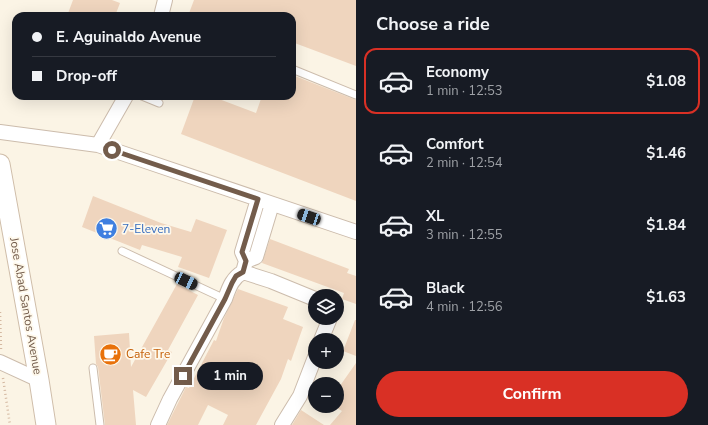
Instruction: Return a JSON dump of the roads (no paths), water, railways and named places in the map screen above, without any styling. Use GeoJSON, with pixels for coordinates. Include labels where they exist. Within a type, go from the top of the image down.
{"type":"FeatureCollection","features":[{"type":"Feature","properties":{"kind":"main road","name":"Jose Abad Santos Avenue"},"geometry":{"type":"LineString","coordinates":[[0,164],[46,425]]}},
{"type":"Feature","properties":{"kind":"street"},"geometry":{"type":"LineString","coordinates":[[162,12],[165,0]]}},
{"type":"Feature","properties":{"kind":"street"},"geometry":{"type":"LineString","coordinates":[[98,145],[124,100]]}},
{"type":"Feature","properties":{"kind":"street"},"geometry":{"type":"LineString","coordinates":[[0,132],[98,145],[356,232]]}},
{"type":"Feature","properties":{"kind":"street"},"geometry":{"type":"LineString","coordinates":[[244,267],[242,252],[258,199]]}},
{"type":"Feature","properties":{"kind":"street"},"geometry":{"type":"LineString","coordinates":[[158,425],[170,399],[225,299],[234,279],[244,267],[256,257],[272,204]]}},
{"type":"Feature","properties":{"kind":"street"},"geometry":{"type":"LineString","coordinates":[[244,267],[271,281],[308,296]]}},
{"type":"Feature","properties":{"kind":"street"},"geometry":{"type":"LineString","coordinates":[[0,362],[39,380]]}},
{"type":"Feature","properties":{"kind":"street"},"geometry":{"type":"LineString","coordinates":[[282,425],[300,396],[310,369]]}},
{"type":"Feature","properties":{"kind":"lane"},"geometry":{"type":"LineString","coordinates":[[296,72],[356,95]]}},
{"type":"Feature","properties":{"kind":"lane"},"geometry":{"type":"LineString","coordinates":[[152,100],[159,103]]}},
{"type":"Feature","properties":{"kind":"lane"},"geometry":{"type":"LineString","coordinates":[[122,251],[225,299]]}},
{"type":"Feature","properties":{"kind":"lane"},"geometry":{"type":"LineString","coordinates":[[93,368],[100,425]]}},
{"type":"Feature","properties":{"kind":"place","name":"7-Eleven"},"geometry":{"type":"Point","coordinates":[107,229]}},
{"type":"Feature","properties":{"kind":"place","name":"Cafe Tre"},"geometry":{"type":"Point","coordinates":[110,354]}}]}
